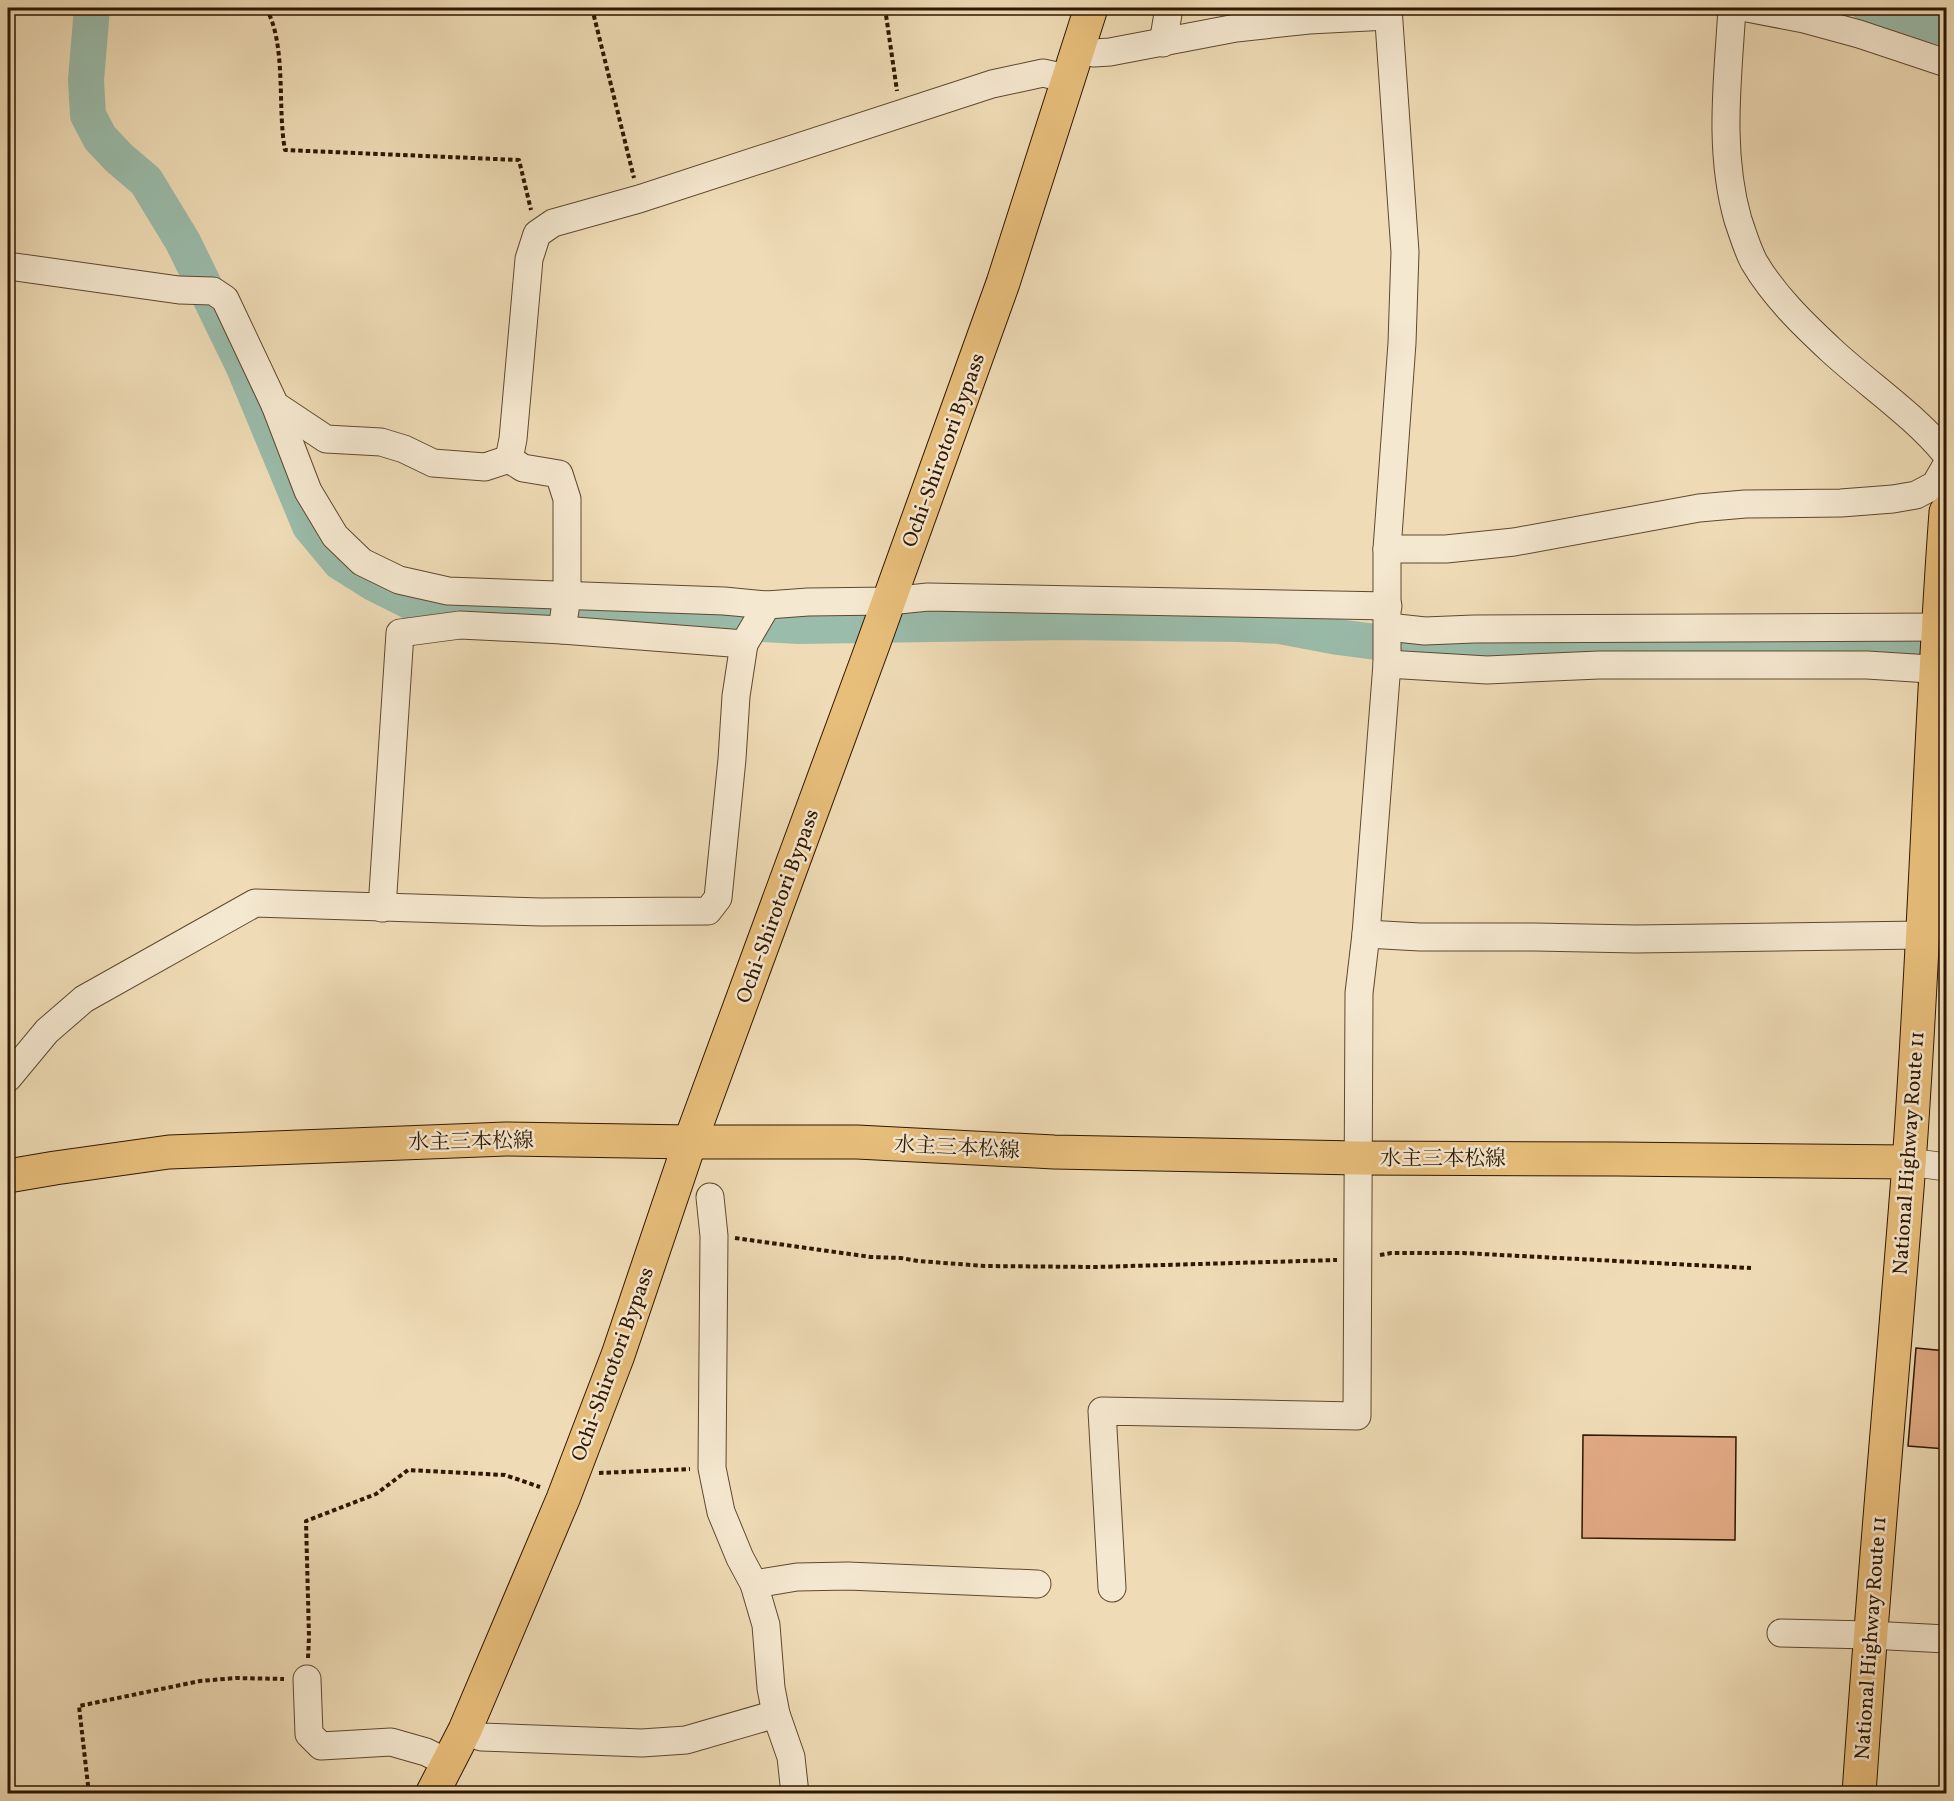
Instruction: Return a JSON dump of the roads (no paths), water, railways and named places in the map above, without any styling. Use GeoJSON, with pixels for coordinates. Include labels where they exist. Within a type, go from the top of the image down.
{"type":"FeatureCollection","features":[{"type":"Feature","properties":{"kind":"main road","name":"Ochi-Shirotori Bypass"},"geometry":{"type":"LineString","coordinates":[[432,1794],[465,1730],[568,1485],[618,1355],[690,1142],[1003,283],[1091,8]]}},
{"type":"Feature","properties":{"kind":"main road","name":"National Highway Route 11"},"geometry":{"type":"LineString","coordinates":[[1859,1794],[1909,1162],[1947,512]]}},
{"type":"Feature","properties":{"kind":"main road","name":"水主三本松線"},"geometry":{"type":"LineString","coordinates":[[8,1176],[169,1152],[506,1139],[857,1142],[1054,1152],[1357,1158],[1909,1162]]}},
{"type":"Feature","properties":{"kind":"street"},"geometry":{"type":"LineString","coordinates":[[1163,43],[1169,8]]}},
{"type":"Feature","properties":{"kind":"street"},"geometry":{"type":"LineString","coordinates":[[1732,8],[1725,135],[1735,207],[1753,260],[1779,298],[1832,350],[1947,454]]}},
{"type":"Feature","properties":{"kind":"street"},"geometry":{"type":"LineString","coordinates":[[1747,8],[1804,19],[1859,34],[1947,63]]}},
{"type":"Feature","properties":{"kind":"street"},"geometry":{"type":"LineString","coordinates":[[509,459],[513,439],[529,259],[537,234],[553,223],[639,199],[992,84],[1074,64],[1094,53],[1163,43],[1236,28],[1388,12],[1405,252],[1402,343],[1387,549],[1387,638],[1366,934],[1359,993],[1357,1416],[1102,1411],[1112,1588]]}},
{"type":"Feature","properties":{"kind":"street"},"geometry":{"type":"LineString","coordinates":[[8,267],[200,291],[225,299],[275,405],[308,491],[335,536],[362,562],[399,580],[448,591],[565,613],[746,642]]}},
{"type":"Feature","properties":{"kind":"street"},"geometry":{"type":"LineString","coordinates":[[275,405],[326,439],[381,442],[404,449],[433,463],[485,467],[509,459]]}},
{"type":"Feature","properties":{"kind":"street"},"geometry":{"type":"LineString","coordinates":[[509,459],[523,468],[559,474],[567,500],[565,613]]}},
{"type":"Feature","properties":{"kind":"street"},"geometry":{"type":"LineString","coordinates":[[1387,549],[1446,549],[1514,542],[1699,508],[1745,504],[1841,503],[1893,499],[1916,495],[1935,485],[1947,466]]}},
{"type":"Feature","properties":{"kind":"street"},"geometry":{"type":"LineString","coordinates":[[382,908],[400,633],[565,613],[724,601],[765,609],[808,602],[887,605],[928,597],[1387,638],[1485,629],[1940,648]]}},
{"type":"Feature","properties":{"kind":"street"},"geometry":{"type":"LineString","coordinates":[[8,1078],[47,1031],[84,999],[255,903],[541,912],[708,911],[718,898],[736,696],[746,642],[765,609]]}},
{"type":"Feature","properties":{"kind":"street"},"geometry":{"type":"LineString","coordinates":[[1387,638],[1486,669],[1599,665],[1867,665],[1940,648]]}},
{"type":"Feature","properties":{"kind":"street"},"geometry":{"type":"LineString","coordinates":[[1366,934],[1420,937],[1636,939],[1922,935]]}},
{"type":"Feature","properties":{"kind":"street"},"geometry":{"type":"LineString","coordinates":[[1909,1162],[1947,1167]]}},
{"type":"Feature","properties":{"kind":"street"},"geometry":{"type":"LineString","coordinates":[[710,1197],[714,1236],[712,1468],[721,1512],[740,1558],[754,1584],[766,1625],[771,1688],[776,1714],[791,1757],[795,1794]]}},
{"type":"Feature","properties":{"kind":"street"},"geometry":{"type":"LineString","coordinates":[[754,1584],[797,1577],[848,1576],[1037,1584]]}},
{"type":"Feature","properties":{"kind":"street"},"geometry":{"type":"LineString","coordinates":[[1780,1634],[1947,1639]]}},
{"type":"Feature","properties":{"kind":"street"},"geometry":{"type":"LineString","coordinates":[[307,1679],[309,1734],[321,1746],[391,1742],[426,1752],[448,1763]]}},
{"type":"Feature","properties":{"kind":"street"},"geometry":{"type":"LineString","coordinates":[[465,1730],[481,1737],[642,1743],[686,1740],[776,1714]]}},
{"type":"Feature","properties":{"kind":"waterway"},"geometry":{"type":"LineString","coordinates":[[92,8],[86,80],[88,115],[100,138],[146,181],[183,242],[243,365],[310,526],[340,562],[375,584],[413,603],[459,610],[799,626],[1065,622],[1238,624],[1280,626],[1338,637],[1407,646],[1946,648]]}},
{"type":"Feature","properties":{"kind":"waterway"},"geometry":{"type":"LineString","coordinates":[[1870,8],[1946,28]]}}]}
